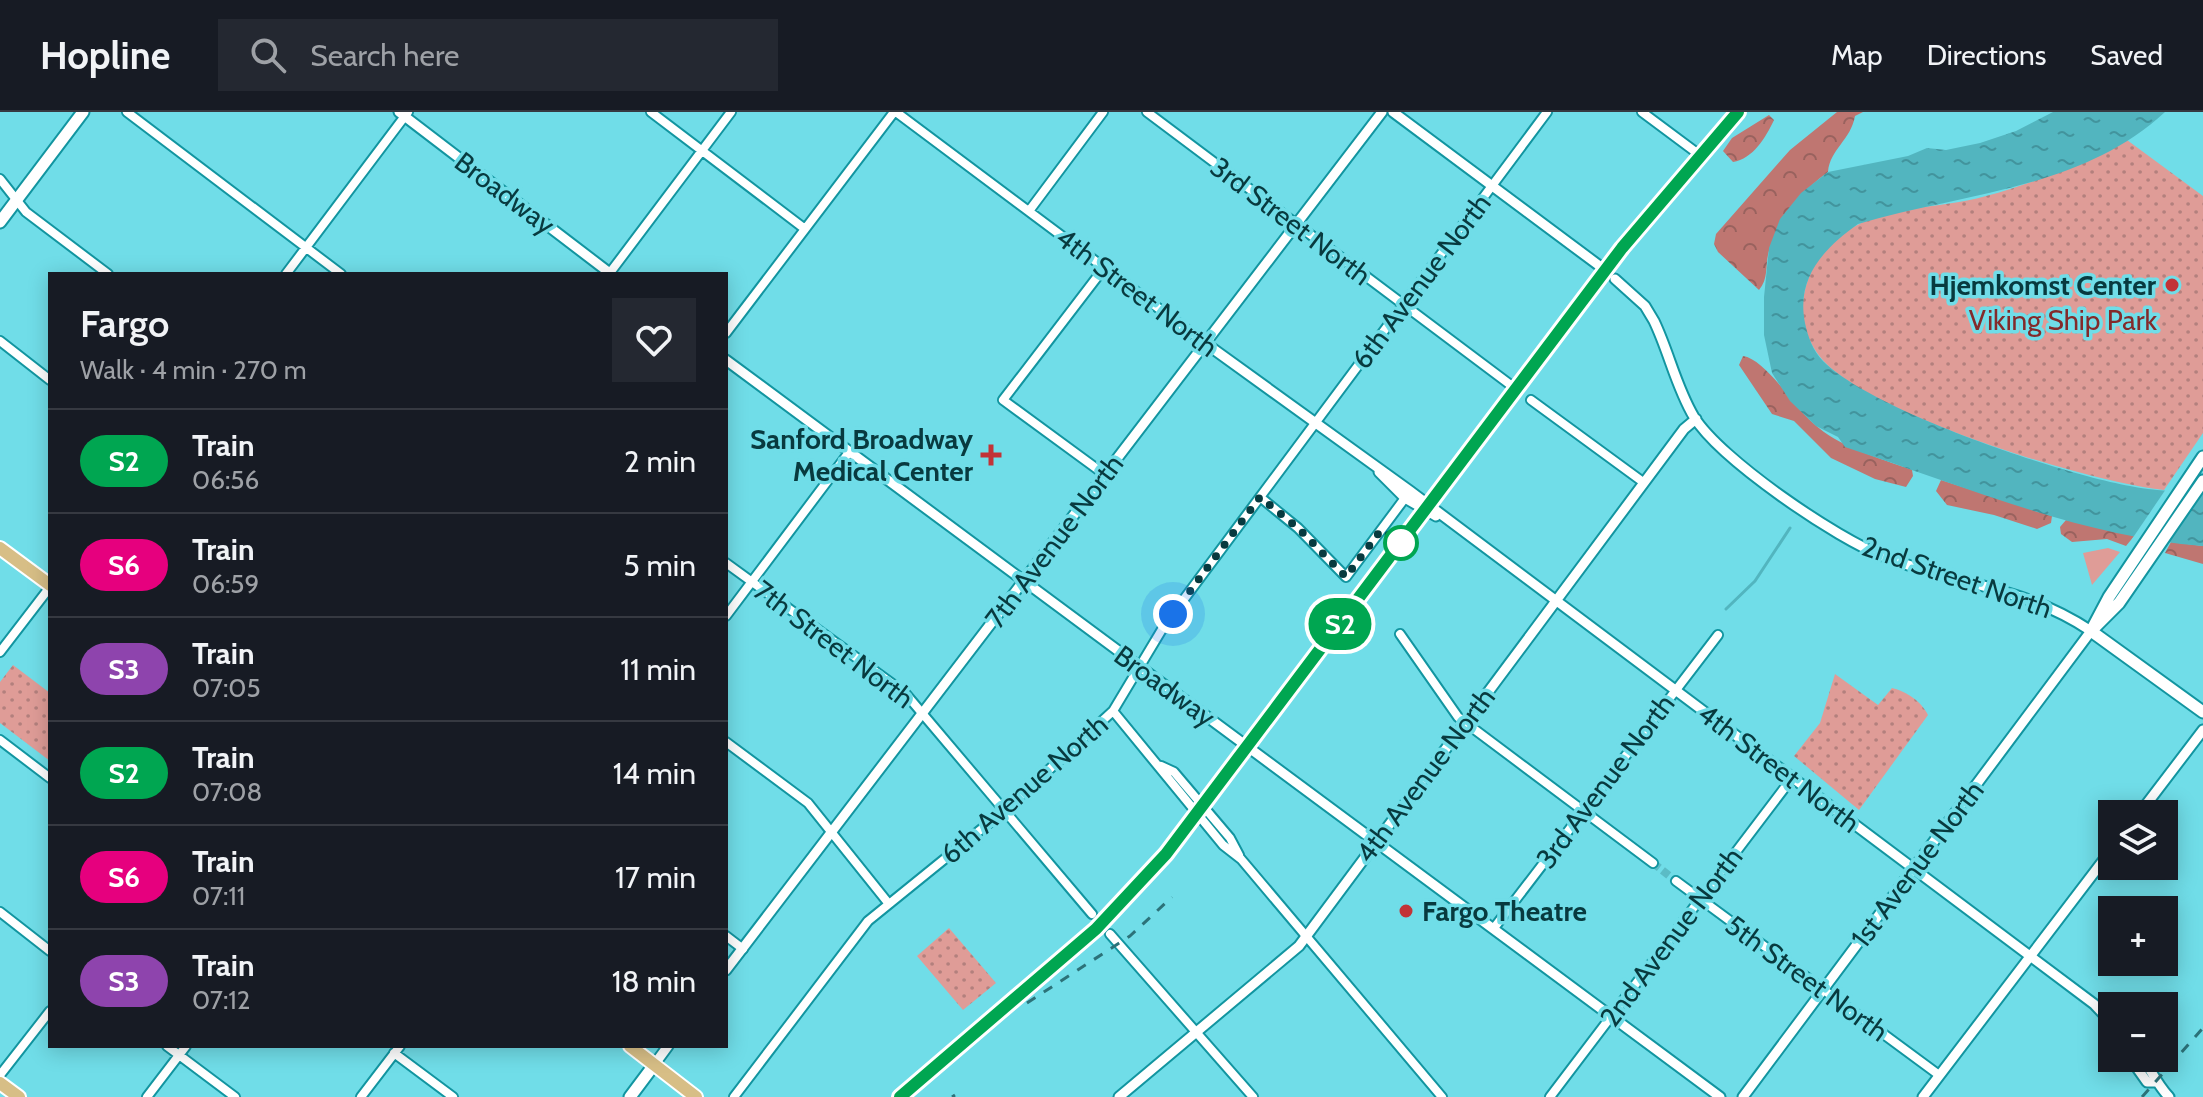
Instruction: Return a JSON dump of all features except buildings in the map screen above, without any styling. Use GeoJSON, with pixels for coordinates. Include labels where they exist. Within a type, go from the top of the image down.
{"type":"FeatureCollection","features":[{"type":"Feature","properties":{"kind":"main road"},"geometry":{"type":"LineString","coordinates":[[0,222],[83,112]]}},
{"type":"Feature","properties":{"kind":"main road","name":"1st Avenue North"},"geometry":{"type":"LineString","coordinates":[[2114,600],[2203,457]]}},
{"type":"Feature","properties":{"kind":"main road","name":"1st Avenue North"},"geometry":{"type":"LineString","coordinates":[[2091,631],[2203,481]]}},
{"type":"Feature","properties":{"kind":"main road"},"geometry":{"type":"LineString","coordinates":[[0,548],[48,584]]}},
{"type":"Feature","properties":{"kind":"main road","name":"2nd Street North"},"geometry":{"type":"LineString","coordinates":[[2091,631],[2203,712]]}},
{"type":"Feature","properties":{"kind":"main road"},"geometry":{"type":"LineString","coordinates":[[633,1048],[696,1097]]}},
{"type":"Feature","properties":{"kind":"main road"},"geometry":{"type":"LineString","coordinates":[[630,1097],[654,1065]]}},
{"type":"Feature","properties":{"kind":"main road"},"geometry":{"type":"LineString","coordinates":[[0,1083],[19,1097]]}},
{"type":"Feature","properties":{"kind":"street"},"geometry":{"type":"LineString","coordinates":[[127,112],[338,272]]}},
{"type":"Feature","properties":{"kind":"street"},"geometry":{"type":"LineString","coordinates":[[651,112],[805,229]]}},
{"type":"Feature","properties":{"kind":"street"},"geometry":{"type":"LineString","coordinates":[[611,272],[731,112]]}},
{"type":"Feature","properties":{"kind":"street"},"geometry":{"type":"LineString","coordinates":[[728,330],[895,112]]}},
{"type":"Feature","properties":{"kind":"street","name":"4th Street North"},"geometry":{"type":"LineString","coordinates":[[895,112],[1379,472],[1405,498],[1443,518]]}},
{"type":"Feature","properties":{"kind":"street"},"geometry":{"type":"LineString","coordinates":[[1029,211],[1103,112]]}},
{"type":"Feature","properties":{"kind":"street","name":"3rd Street North"},"geometry":{"type":"LineString","coordinates":[[1147,112],[1512,386]]}},
{"type":"Feature","properties":{"kind":"street","name":"7th Avenue North"},"geometry":{"type":"LineString","coordinates":[[728,968],[1382,112]]}},
{"type":"Feature","properties":{"kind":"street"},"geometry":{"type":"LineString","coordinates":[[1393,112],[1601,267]]}},
{"type":"Feature","properties":{"kind":"street","name":"6th Avenue North"},"geometry":{"type":"LineString","coordinates":[[734,1097],[868,921],[1005,810],[1113,711],[1164,626],[1547,112]]}},
{"type":"Feature","properties":{"kind":"street"},"geometry":{"type":"LineString","coordinates":[[1642,112],[1697,153]]}},
{"type":"Feature","properties":{"kind":"street"},"geometry":{"type":"LineString","coordinates":[[288,272],[404,114]]}},
{"type":"Feature","properties":{"kind":"street","name":"Broadway"},"geometry":{"type":"LineString","coordinates":[[404,114],[607,272]]}},
{"type":"Feature","properties":{"kind":"street"},"geometry":{"type":"LineString","coordinates":[[0,179],[26,212],[105,272]]}},
{"type":"Feature","properties":{"kind":"street"},"geometry":{"type":"LineString","coordinates":[[1104,268],[1003,400],[1104,474]]}},
{"type":"Feature","properties":{"kind":"street","name":"2nd Street North"},"geometry":{"type":"LineString","coordinates":[[1615,279],[1645,306],[1654,321],[1696,419],[1744,465],[1842,537],[1885,558],[2016,593],[2060,611],[2091,631]]}},
{"type":"Feature","properties":{"kind":"street"},"geometry":{"type":"LineString","coordinates":[[0,341],[48,378]]}},
{"type":"Feature","properties":{"kind":"street","name":"Broadway"},"geometry":{"type":"LineString","coordinates":[[728,361],[1720,1097]]}},
{"type":"Feature","properties":{"kind":"street"},"geometry":{"type":"LineString","coordinates":[[1531,400],[1643,482]]}},
{"type":"Feature","properties":{"kind":"street","name":"4th Avenue North"},"geometry":{"type":"LineString","coordinates":[[1119,1097],[1196,1034],[1306,936],[1643,482],[1684,429],[1696,419]]}},
{"type":"Feature","properties":{"kind":"street"},"geometry":{"type":"LineString","coordinates":[[728,614],[850,451]]}},
{"type":"Feature","properties":{"kind":"street","name":"4th Street North"},"geometry":{"type":"LineString","coordinates":[[1379,472],[1391,477],[2098,1008]]}},
{"type":"Feature","properties":{"kind":"street"},"geometry":{"type":"LineString","coordinates":[[1260,497],[1298,528],[1346,577],[1405,498]]}},
{"type":"Feature","properties":{"kind":"street","name":"7th Street North"},"geometry":{"type":"LineString","coordinates":[[728,564],[905,693],[1092,914]]}},
{"type":"Feature","properties":{"kind":"street"},"geometry":{"type":"LineString","coordinates":[[0,652],[48,589]]}},
{"type":"Feature","properties":{"kind":"street","name":"1st Avenue North"},"geometry":{"type":"LineString","coordinates":[[1743,1097],[2091,631]]}},
{"type":"Feature","properties":{"kind":"street"},"geometry":{"type":"LineString","coordinates":[[1400,634],[1465,722],[1653,863]]}},
{"type":"Feature","properties":{"kind":"street","name":"3rd Avenue North"},"geometry":{"type":"LineString","coordinates":[[1494,928],[1718,635]]}},
{"type":"Feature","properties":{"kind":"street"},"geometry":{"type":"LineString","coordinates":[[1113,711],[1223,845],[1241,859],[1442,1097]]}},
{"type":"Feature","properties":{"kind":"street"},"geometry":{"type":"LineString","coordinates":[[2150,800],[2203,730]]}},
{"type":"Feature","properties":{"kind":"street"},"geometry":{"type":"LineString","coordinates":[[0,740],[48,776]]}},
{"type":"Feature","properties":{"kind":"street"},"geometry":{"type":"LineString","coordinates":[[728,743],[808,803],[889,904]]}},
{"type":"Feature","properties":{"kind":"street","name":"2nd Avenue North"},"geometry":{"type":"LineString","coordinates":[[1550,1097],[1792,778]]}},
{"type":"Feature","properties":{"kind":"street"},"geometry":{"type":"LineString","coordinates":[[1923,1097],[2098,867]]}},
{"type":"Feature","properties":{"kind":"street","name":"5th Street North"},"geometry":{"type":"LineString","coordinates":[[1676,881],[1939,1075]]}},
{"type":"Feature","properties":{"kind":"street"},"geometry":{"type":"LineString","coordinates":[[0,912],[48,949]]}},
{"type":"Feature","properties":{"kind":"street"},"geometry":{"type":"LineString","coordinates":[[1110,934],[1253,1097]]}},
{"type":"Feature","properties":{"kind":"street"},"geometry":{"type":"LineString","coordinates":[[728,938],[743,949]]}},
{"type":"Feature","properties":{"kind":"street"},"geometry":{"type":"LineString","coordinates":[[0,1075],[48,1014]]}},
{"type":"Feature","properties":{"kind":"street"},"geometry":{"type":"LineString","coordinates":[[170,1048],[235,1097]]}},
{"type":"Feature","properties":{"kind":"street"},"geometry":{"type":"LineString","coordinates":[[147,1097],[184,1048]]}},
{"type":"Feature","properties":{"kind":"street"},"geometry":{"type":"LineString","coordinates":[[654,1065],[667,1048]]}},
{"type":"Feature","properties":{"kind":"street"},"geometry":{"type":"LineString","coordinates":[[361,1097],[397,1050],[453,1097]]}},
{"type":"Feature","properties":{"kind":"street"},"geometry":{"type":"LineString","coordinates":[[2140,1072],[2147,1082],[2155,1082]]}},
{"type":"Feature","properties":{"kind":"street"},"geometry":{"type":"LineString","coordinates":[[2153,1072],[2155,1082],[2169,1097]]}},
{"type":"Feature","properties":{"kind":"green space"},"geometry":{"type":"Polygon","coordinates":[[[1837,112],[1863,112],[1855,116],[1849,132],[1832,157],[1828,172],[1801,196],[1780,225],[1767,259],[1765,280],[1759,290],[1718,252],[1714,244],[1716,234],[1790,150],[1837,112]]]}},
{"type":"Feature","properties":{"kind":"green space"},"geometry":{"type":"Polygon","coordinates":[[[1769,115],[1774,120],[1758,146],[1747,157],[1733,162],[1723,151],[1732,138],[1769,115]]]}},
{"type":"Feature","properties":{"kind":"green space","name":"Viking Ship Park"},"geometry":{"type":"Polygon","coordinates":[[[2127,140],[2203,196],[2203,433],[2164,490],[2130,485],[2036,460],[1930,423],[1846,379],[1821,358],[1811,344],[1803,312],[1808,281],[1824,251],[1852,228],[1889,214],[1986,196],[2023,185],[2127,140]]]}},
{"type":"Feature","properties":{"kind":"green space"},"geometry":{"type":"Polygon","coordinates":[[[1743,356],[1761,365],[1823,431],[1859,451],[1912,470],[1913,476],[1906,487],[1875,479],[1831,458],[1794,421],[1772,414],[1739,365],[1743,356]]]}},
{"type":"Feature","properties":{"kind":"green space"},"geometry":{"type":"Polygon","coordinates":[[[1941,480],[2052,516],[2051,523],[2037,529],[1994,515],[1947,505],[1936,491],[1941,480]]]}},
{"type":"Feature","properties":{"kind":"green space"},"geometry":{"type":"Polygon","coordinates":[[[2066,520],[2135,535],[2126,546],[2107,539],[2072,542],[2061,534],[2060,527],[2066,520]]]}},
{"type":"Feature","properties":{"kind":"green space"},"geometry":{"type":"Polygon","coordinates":[[[2171,542],[2203,546],[2203,564],[2165,553],[2171,542]]]}},
{"type":"Feature","properties":{"kind":"green space"},"geometry":{"type":"Polygon","coordinates":[[[2108,548],[2120,552],[2092,585],[2083,553],[2108,548]]]}},
{"type":"Feature","properties":{"kind":"green space"},"geometry":{"type":"Polygon","coordinates":[[[13,665],[48,691],[48,759],[0,723],[0,682],[13,665]]]}},
{"type":"Feature","properties":{"kind":"green space"},"geometry":{"type":"Polygon","coordinates":[[[1835,674],[1878,705],[1892,688],[1918,702],[1928,715],[1859,810],[1794,756],[1820,723],[1835,674]]]}},
{"type":"Feature","properties":{"kind":"green space"},"geometry":{"type":"Polygon","coordinates":[[[949,928],[996,983],[963,1010],[917,956],[949,928]]]}},
{"type":"Feature","properties":{"kind":"water"},"geometry":{"type":"Polygon","coordinates":[[[2053,112],[2165,112],[2132,138],[2058,174],[1858,224],[1823,254],[1809,278],[1803,307],[1809,339],[1823,361],[1848,380],[1882,400],[1968,437],[2098,479],[2148,489],[2203,493],[2203,546],[2111,532],[2066,520],[1845,447],[1838,437],[1816,426],[1790,401],[1772,373],[1764,335],[1769,248],[1780,219],[1801,193],[1828,172],[1908,156],[1927,148],[1946,150],[1980,143],[2016,131],[2053,112]]]}},
{"type":"Feature","properties":{"kind":"pier"},"geometry":{"type":"Polygon","coordinates":[[[2168,486],[2203,491],[2167,546],[2132,539],[2168,486]]]}},
{"type":"Feature","properties":{"kind":"waterway"},"geometry":{"type":"LineString","coordinates":[[1726,609],[1755,581],[1790,528]]}},
{"type":"Feature","properties":{"kind":"tunnel"},"geometry":{"type":"LineString","coordinates":[[1653,863],[1676,881]]}},
{"type":"Feature","properties":{"kind":"railway"},"geometry":{"type":"LineString","coordinates":[[900,1097],[1096,929],[1166,854],[1622,248],[1738,112]]}},
{"type":"Feature","properties":{"kind":"railway"},"geometry":{"type":"LineString","coordinates":[[1027,1003],[1130,936],[1172,897]]}},
{"type":"Feature","properties":{"kind":"railway"},"geometry":{"type":"LineString","coordinates":[[2142,1097],[2203,1028]]}},
{"type":"Feature","properties":{"kind":"train","name":"S2"},"geometry":{"type":"LineString","coordinates":[[900,1097],[1096,929],[1139,887],[1261,731],[1622,248],[1738,112]]}},
{"type":"Feature","properties":{"kind":"place","name":"Hjemkomst Center"},"geometry":{"type":"Point","coordinates":[2172,285]}},
{"type":"Feature","properties":{"kind":"place","name":"Sanford Broadway Medical Center"},"geometry":{"type":"Point","coordinates":[991,455]}},
{"type":"Feature","properties":{"kind":"place","name":"Fargo Theatre"},"geometry":{"type":"Point","coordinates":[1406,911]}},
{"type":"Feature","properties":{"kind":"route"},"geometry":{"type":"LineString","coordinates":[[1173,614],[1260,497],[1318,546],[1346,577],[1381,530],[1401,543]]}}]}
